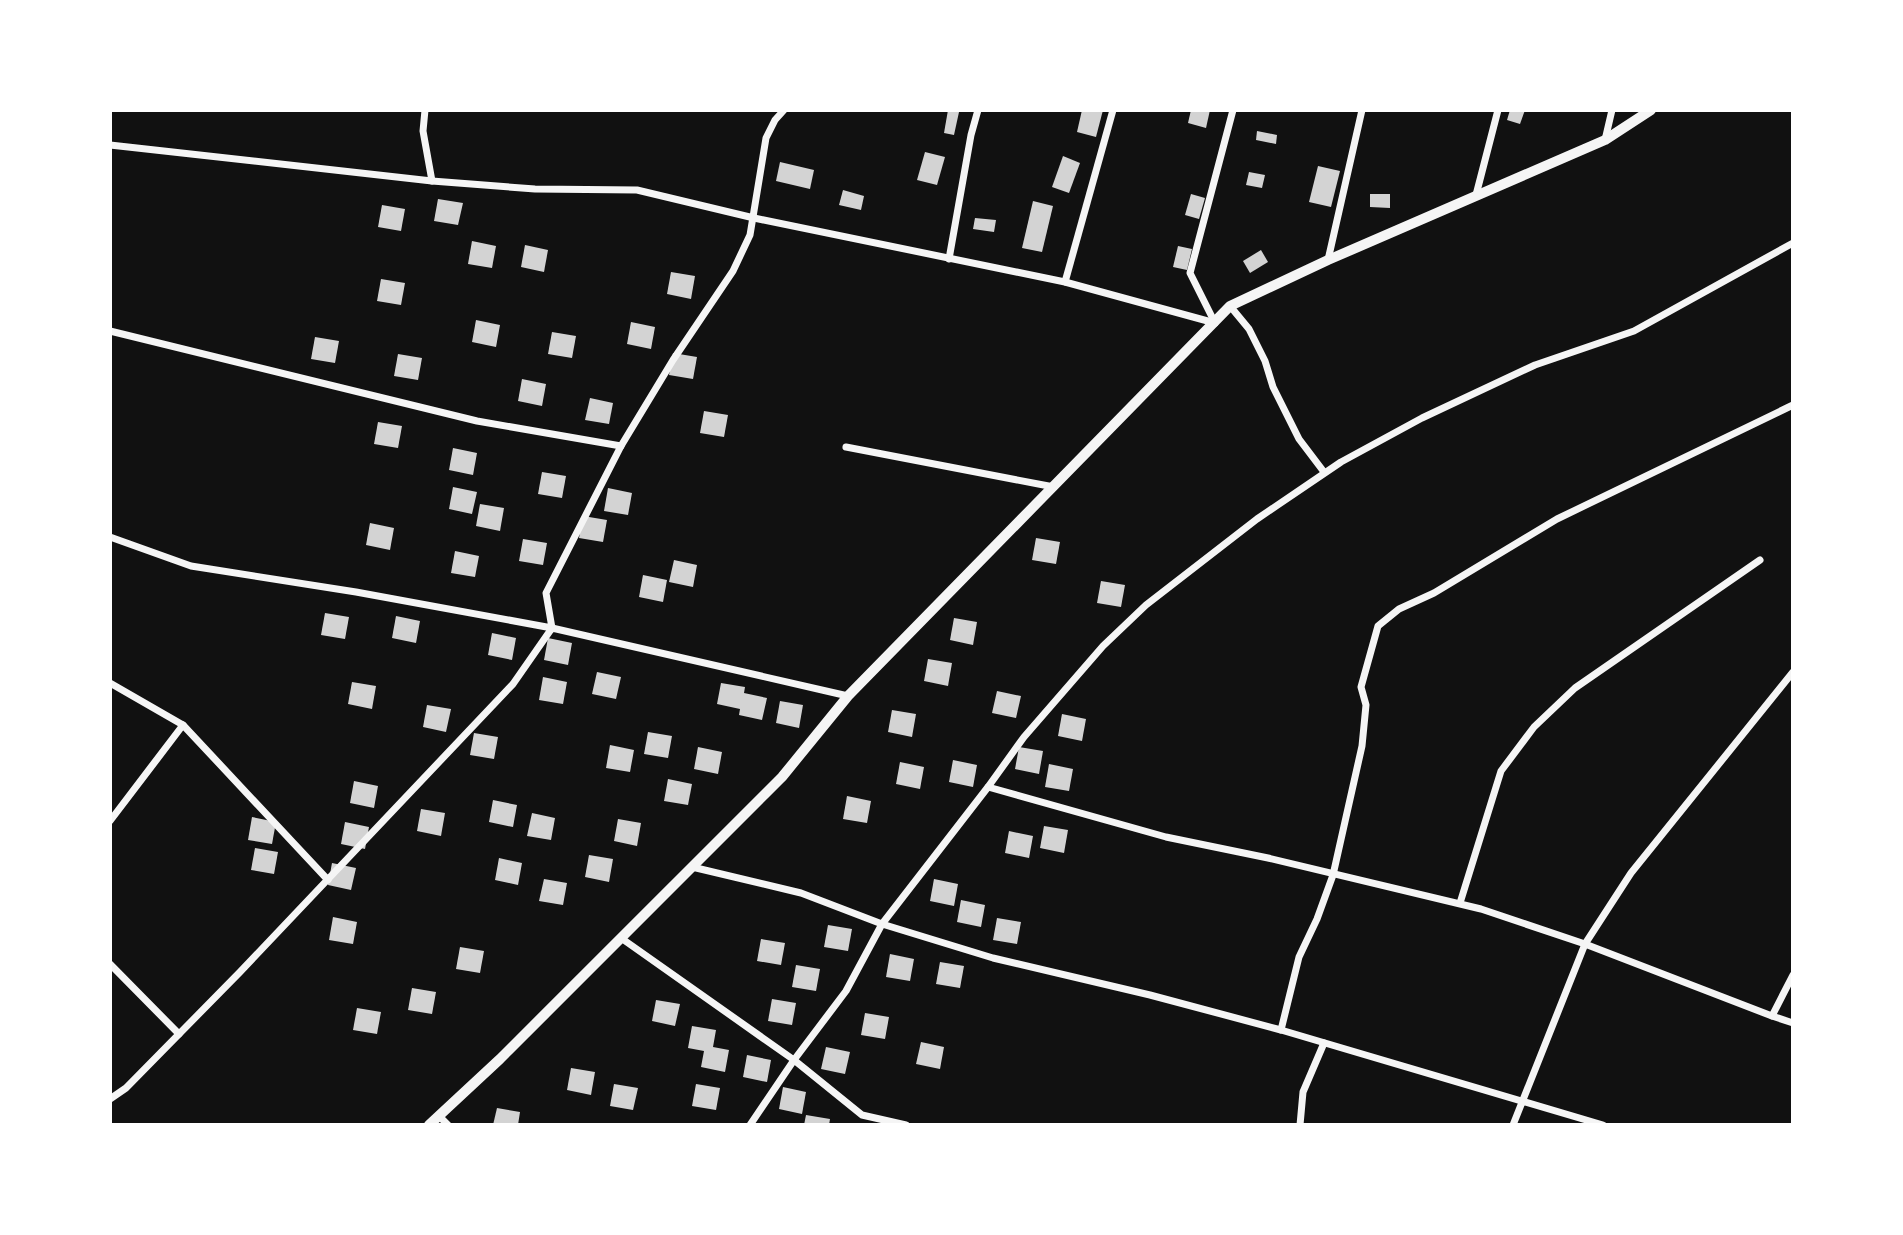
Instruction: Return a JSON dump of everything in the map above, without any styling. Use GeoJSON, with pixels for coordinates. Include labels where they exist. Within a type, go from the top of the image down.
{"type":"FeatureCollection","features":[{"type":"Feature","properties":{"kind":"street"},"geometry":{"type":"LineString","coordinates":[[425,110],[423,131],[432,181]]}},
{"type":"Feature","properties":{"kind":"street"},"geometry":{"type":"LineString","coordinates":[[110,1099],[126,1088],[179,1034],[513,684],[552,628],[546,593],[621,446],[673,360],[733,271],[750,235],[766,138],[775,120],[784,110]]}},
{"type":"Feature","properties":{"kind":"street"},"geometry":{"type":"LineString","coordinates":[[949,259],[978,110]]}},
{"type":"Feature","properties":{"kind":"street"},"geometry":{"type":"LineString","coordinates":[[1065,282],[1113,110]]}},
{"type":"Feature","properties":{"kind":"street"},"geometry":{"type":"LineString","coordinates":[[1215,323],[1190,273],[1233,110]]}},
{"type":"Feature","properties":{"kind":"street"},"geometry":{"type":"LineString","coordinates":[[1328,260],[1362,110]]}},
{"type":"Feature","properties":{"kind":"street"},"geometry":{"type":"LineString","coordinates":[[1476,195],[1498,110]]}},
{"type":"Feature","properties":{"kind":"street"},"geometry":{"type":"LineString","coordinates":[[1605,140],[1612,110]]}},
{"type":"Feature","properties":{"kind":"street"},"geometry":{"type":"LineString","coordinates":[[429,1125],[500,1059],[782,777],[848,696],[1230,306],[1328,260],[1605,140],[1651,110]]}},
{"type":"Feature","properties":{"kind":"street"},"geometry":{"type":"LineString","coordinates":[[110,145],[432,181],[535,189],[638,190],[754,218],[1065,282],[1215,323]]}},
{"type":"Feature","properties":{"kind":"street"},"geometry":{"type":"LineString","coordinates":[[750,1125],[846,991],[882,924],[1024,737],[1103,646],[1146,605],[1257,519],[1324,472],[1422,418],[1535,365],[1634,331],[1793,243]]}},
{"type":"Feature","properties":{"kind":"street"},"geometry":{"type":"LineString","coordinates":[[1230,306],[1249,329],[1265,361],[1273,387],[1299,439],[1324,472]]}},
{"type":"Feature","properties":{"kind":"street"},"geometry":{"type":"LineString","coordinates":[[110,331],[477,421],[621,446]]}},
{"type":"Feature","properties":{"kind":"street"},"geometry":{"type":"LineString","coordinates":[[1281,1030],[1299,957],[1317,919],[1333,874],[1362,746],[1366,705],[1361,687],[1378,626],[1399,609],[1434,593],[1557,519],[1793,405]]}},
{"type":"Feature","properties":{"kind":"street"},"geometry":{"type":"LineString","coordinates":[[846,447],[1054,487]]}},
{"type":"Feature","properties":{"kind":"street"},"geometry":{"type":"LineString","coordinates":[[110,537],[191,566],[356,592],[552,628],[848,696]]}},
{"type":"Feature","properties":{"kind":"street"},"geometry":{"type":"LineString","coordinates":[[1460,903],[1501,771],[1534,727],[1575,688],[1760,560]]}},
{"type":"Feature","properties":{"kind":"street"},"geometry":{"type":"LineString","coordinates":[[1513,1125],[1585,944],[1631,873],[1793,672]]}},
{"type":"Feature","properties":{"kind":"street"},"geometry":{"type":"LineString","coordinates":[[110,683],[183,725],[328,880]]}},
{"type":"Feature","properties":{"kind":"street"},"geometry":{"type":"LineString","coordinates":[[110,821],[183,725]]}},
{"type":"Feature","properties":{"kind":"street"},"geometry":{"type":"LineString","coordinates":[[988,787],[1166,838],[1268,858],[1460,903],[1585,944],[1793,1023]]}},
{"type":"Feature","properties":{"kind":"street"},"geometry":{"type":"LineString","coordinates":[[692,867],[801,894],[882,924],[993,958],[1150,995],[1281,1030],[1603,1125]]}},
{"type":"Feature","properties":{"kind":"street"},"geometry":{"type":"LineString","coordinates":[[621,938],[794,1060],[862,1115],[906,1125]]}},
{"type":"Feature","properties":{"kind":"street"},"geometry":{"type":"LineString","coordinates":[[110,964],[179,1034]]}},
{"type":"Feature","properties":{"kind":"street"},"geometry":{"type":"LineString","coordinates":[[1772,1016],[1793,975]]}},
{"type":"Feature","properties":{"kind":"street"},"geometry":{"type":"LineString","coordinates":[[1300,1125],[1303,1092],[1324,1043]]}},
{"type":"Feature","properties":{"kind":"street"},"geometry":{"type":"LineString","coordinates":[[439,1116],[448,1125]]}},
{"type":"Feature","properties":{"kind":"building"},"geometry":{"type":"Polygon","coordinates":[[[948,110],[959,112],[954,135],[944,133],[948,110]]]}},
{"type":"Feature","properties":{"kind":"building"},"geometry":{"type":"Polygon","coordinates":[[[1082,110],[1103,110],[1096,137],[1077,132],[1082,110]]]}},
{"type":"Feature","properties":{"kind":"building"},"geometry":{"type":"Polygon","coordinates":[[[1191,110],[1210,110],[1206,128],[1188,123],[1191,110]]]}},
{"type":"Feature","properties":{"kind":"building"},"geometry":{"type":"Polygon","coordinates":[[[1510,110],[1525,110],[1520,124],[1507,120],[1510,110]]]}},
{"type":"Feature","properties":{"kind":"building"},"geometry":{"type":"Polygon","coordinates":[[[1257,131],[1277,135],[1276,144],[1256,140],[1257,131]]]}},
{"type":"Feature","properties":{"kind":"building"},"geometry":{"type":"Polygon","coordinates":[[[925,152],[945,157],[937,185],[917,180],[925,152]]]}},
{"type":"Feature","properties":{"kind":"building"},"geometry":{"type":"Polygon","coordinates":[[[1063,156],[1080,163],[1069,193],[1052,187],[1063,156]]]}},
{"type":"Feature","properties":{"kind":"building"},"geometry":{"type":"Polygon","coordinates":[[[780,162],[814,170],[810,189],[776,181],[780,162]]]}},
{"type":"Feature","properties":{"kind":"building"},"geometry":{"type":"Polygon","coordinates":[[[1318,166],[1340,171],[1331,207],[1309,202],[1318,166]]]}},
{"type":"Feature","properties":{"kind":"building"},"geometry":{"type":"Polygon","coordinates":[[[1249,172],[1265,175],[1262,188],[1246,185],[1249,172]]]}},
{"type":"Feature","properties":{"kind":"building"},"geometry":{"type":"Polygon","coordinates":[[[843,190],[864,196],[861,210],[839,205],[843,190]]]}},
{"type":"Feature","properties":{"kind":"building"},"geometry":{"type":"Polygon","coordinates":[[[1191,194],[1205,198],[1199,219],[1185,215],[1191,194]]]}},
{"type":"Feature","properties":{"kind":"building"},"geometry":{"type":"Polygon","coordinates":[[[1370,194],[1390,194],[1390,208],[1370,207],[1370,194]]]}},
{"type":"Feature","properties":{"kind":"building"},"geometry":{"type":"Polygon","coordinates":[[[438,199],[463,203],[458,225],[434,221],[438,199]]]}},
{"type":"Feature","properties":{"kind":"building"},"geometry":{"type":"Polygon","coordinates":[[[1033,201],[1053,206],[1042,252],[1022,248],[1033,201]]]}},
{"type":"Feature","properties":{"kind":"building"},"geometry":{"type":"Polygon","coordinates":[[[382,205],[405,209],[401,231],[378,227],[382,205]]]}},
{"type":"Feature","properties":{"kind":"building"},"geometry":{"type":"Polygon","coordinates":[[[975,218],[996,220],[994,232],[973,229],[975,218]]]}},
{"type":"Feature","properties":{"kind":"building"},"geometry":{"type":"Polygon","coordinates":[[[472,241],[496,246],[492,268],[468,264],[472,241]]]}},
{"type":"Feature","properties":{"kind":"building"},"geometry":{"type":"Polygon","coordinates":[[[525,245],[548,250],[544,272],[521,267],[525,245]]]}},
{"type":"Feature","properties":{"kind":"building"},"geometry":{"type":"Polygon","coordinates":[[[1178,246],[1192,249],[1187,270],[1173,267],[1178,246]]]}},
{"type":"Feature","properties":{"kind":"building"},"geometry":{"type":"Polygon","coordinates":[[[1261,250],[1268,262],[1250,273],[1243,261],[1261,250]]]}},
{"type":"Feature","properties":{"kind":"building"},"geometry":{"type":"Polygon","coordinates":[[[671,272],[695,276],[691,299],[667,294],[671,272]]]}},
{"type":"Feature","properties":{"kind":"building"},"geometry":{"type":"Polygon","coordinates":[[[381,279],[405,283],[401,305],[377,301],[381,279]]]}},
{"type":"Feature","properties":{"kind":"building"},"geometry":{"type":"Polygon","coordinates":[[[476,320],[500,325],[496,347],[472,342],[476,320]]]}},
{"type":"Feature","properties":{"kind":"building"},"geometry":{"type":"Polygon","coordinates":[[[631,322],[655,327],[651,349],[627,344],[631,322]]]}},
{"type":"Feature","properties":{"kind":"building"},"geometry":{"type":"Polygon","coordinates":[[[552,332],[576,336],[572,358],[548,354],[552,332]]]}},
{"type":"Feature","properties":{"kind":"building"},"geometry":{"type":"Polygon","coordinates":[[[315,337],[339,341],[335,363],[311,359],[315,337]]]}},
{"type":"Feature","properties":{"kind":"building"},"geometry":{"type":"Polygon","coordinates":[[[673,353],[697,357],[693,379],[669,375],[673,353]]]}},
{"type":"Feature","properties":{"kind":"building"},"geometry":{"type":"Polygon","coordinates":[[[398,354],[422,358],[418,380],[394,376],[398,354]]]}},
{"type":"Feature","properties":{"kind":"building"},"geometry":{"type":"Polygon","coordinates":[[[522,379],[546,384],[542,406],[518,401],[522,379]]]}},
{"type":"Feature","properties":{"kind":"building"},"geometry":{"type":"Polygon","coordinates":[[[590,398],[613,403],[609,424],[585,420],[590,398]]]}},
{"type":"Feature","properties":{"kind":"building"},"geometry":{"type":"Polygon","coordinates":[[[704,411],[728,415],[724,437],[700,433],[704,411]]]}},
{"type":"Feature","properties":{"kind":"building"},"geometry":{"type":"Polygon","coordinates":[[[378,422],[402,426],[398,448],[374,444],[378,422]]]}},
{"type":"Feature","properties":{"kind":"building"},"geometry":{"type":"Polygon","coordinates":[[[453,448],[477,453],[473,475],[449,470],[453,448]]]}},
{"type":"Feature","properties":{"kind":"building"},"geometry":{"type":"Polygon","coordinates":[[[542,472],[566,476],[562,498],[538,494],[542,472]]]}},
{"type":"Feature","properties":{"kind":"building"},"geometry":{"type":"Polygon","coordinates":[[[453,487],[477,492],[472,514],[449,509],[453,487]]]}},
{"type":"Feature","properties":{"kind":"building"},"geometry":{"type":"Polygon","coordinates":[[[608,488],[632,493],[628,515],[604,511],[608,488]]]}},
{"type":"Feature","properties":{"kind":"building"},"geometry":{"type":"Polygon","coordinates":[[[480,504],[504,508],[500,531],[476,526],[480,504]]]}},
{"type":"Feature","properties":{"kind":"building"},"geometry":{"type":"Polygon","coordinates":[[[583,516],[607,520],[603,542],[579,538],[583,516]]]}},
{"type":"Feature","properties":{"kind":"building"},"geometry":{"type":"Polygon","coordinates":[[[370,523],[394,528],[390,550],[366,545],[370,523]]]}},
{"type":"Feature","properties":{"kind":"building"},"geometry":{"type":"Polygon","coordinates":[[[1036,538],[1060,542],[1056,564],[1032,560],[1036,538]]]}},
{"type":"Feature","properties":{"kind":"building"},"geometry":{"type":"Polygon","coordinates":[[[523,539],[547,543],[543,565],[519,561],[523,539]]]}},
{"type":"Feature","properties":{"kind":"building"},"geometry":{"type":"Polygon","coordinates":[[[455,551],[479,556],[475,577],[451,573],[455,551]]]}},
{"type":"Feature","properties":{"kind":"building"},"geometry":{"type":"Polygon","coordinates":[[[674,560],[697,565],[693,587],[669,582],[674,560]]]}},
{"type":"Feature","properties":{"kind":"building"},"geometry":{"type":"Polygon","coordinates":[[[643,575],[667,580],[663,602],[639,597],[643,575]]]}},
{"type":"Feature","properties":{"kind":"building"},"geometry":{"type":"Polygon","coordinates":[[[1101,581],[1125,585],[1121,607],[1097,603],[1101,581]]]}},
{"type":"Feature","properties":{"kind":"building"},"geometry":{"type":"Polygon","coordinates":[[[325,613],[349,617],[345,639],[321,635],[325,613]]]}},
{"type":"Feature","properties":{"kind":"building"},"geometry":{"type":"Polygon","coordinates":[[[396,616],[420,621],[416,643],[392,638],[396,616]]]}},
{"type":"Feature","properties":{"kind":"building"},"geometry":{"type":"Polygon","coordinates":[[[954,618],[977,622],[973,645],[950,640],[954,618]]]}},
{"type":"Feature","properties":{"kind":"building"},"geometry":{"type":"Polygon","coordinates":[[[492,633],[516,638],[512,660],[488,655],[492,633]]]}},
{"type":"Feature","properties":{"kind":"building"},"geometry":{"type":"Polygon","coordinates":[[[548,638],[572,643],[568,665],[544,660],[548,638]]]}},
{"type":"Feature","properties":{"kind":"building"},"geometry":{"type":"Polygon","coordinates":[[[928,659],[952,663],[948,686],[924,681],[928,659]]]}},
{"type":"Feature","properties":{"kind":"building"},"geometry":{"type":"Polygon","coordinates":[[[597,672],[621,677],[616,699],[592,694],[597,672]]]}},
{"type":"Feature","properties":{"kind":"building"},"geometry":{"type":"Polygon","coordinates":[[[543,677],[567,682],[563,704],[539,700],[543,677]]]}},
{"type":"Feature","properties":{"kind":"building"},"geometry":{"type":"Polygon","coordinates":[[[352,682],[376,686],[372,709],[348,704],[352,682]]]}},
{"type":"Feature","properties":{"kind":"building"},"geometry":{"type":"Polygon","coordinates":[[[721,683],[745,687],[744,693],[767,698],[762,720],[739,715],[740,709],[717,704],[721,683]]]}},
{"type":"Feature","properties":{"kind":"building"},"geometry":{"type":"Polygon","coordinates":[[[997,691],[1021,696],[1016,718],[992,713],[997,691]]]}},
{"type":"Feature","properties":{"kind":"building"},"geometry":{"type":"Polygon","coordinates":[[[780,701],[803,705],[799,728],[776,723],[780,701]]]}},
{"type":"Feature","properties":{"kind":"building"},"geometry":{"type":"Polygon","coordinates":[[[427,705],[451,709],[446,732],[423,727],[427,705]]]}},
{"type":"Feature","properties":{"kind":"building"},"geometry":{"type":"Polygon","coordinates":[[[892,710],[916,714],[912,737],[888,732],[892,710]]]}},
{"type":"Feature","properties":{"kind":"building"},"geometry":{"type":"Polygon","coordinates":[[[1062,714],[1086,719],[1082,741],[1058,736],[1062,714]]]}},
{"type":"Feature","properties":{"kind":"building"},"geometry":{"type":"Polygon","coordinates":[[[648,732],[672,736],[668,758],[644,754],[648,732]]]}},
{"type":"Feature","properties":{"kind":"building"},"geometry":{"type":"Polygon","coordinates":[[[474,733],[498,737],[494,759],[470,755],[474,733]]]}},
{"type":"Feature","properties":{"kind":"building"},"geometry":{"type":"Polygon","coordinates":[[[610,745],[634,750],[630,772],[606,768],[610,745]]]}},
{"type":"Feature","properties":{"kind":"building"},"geometry":{"type":"Polygon","coordinates":[[[698,747],[722,752],[718,774],[694,769],[698,747]]]}},
{"type":"Feature","properties":{"kind":"building"},"geometry":{"type":"Polygon","coordinates":[[[1019,747],[1043,751],[1039,774],[1015,769],[1019,747]]]}},
{"type":"Feature","properties":{"kind":"building"},"geometry":{"type":"Polygon","coordinates":[[[953,760],[977,765],[973,787],[949,782],[953,760]]]}},
{"type":"Feature","properties":{"kind":"building"},"geometry":{"type":"Polygon","coordinates":[[[900,762],[924,767],[920,789],[896,784],[900,762]]]}},
{"type":"Feature","properties":{"kind":"building"},"geometry":{"type":"Polygon","coordinates":[[[1049,764],[1073,769],[1069,791],[1045,787],[1049,764]]]}},
{"type":"Feature","properties":{"kind":"building"},"geometry":{"type":"Polygon","coordinates":[[[668,779],[692,784],[688,805],[664,801],[668,779]]]}},
{"type":"Feature","properties":{"kind":"building"},"geometry":{"type":"Polygon","coordinates":[[[354,781],[378,786],[374,808],[350,803],[354,781]]]}},
{"type":"Feature","properties":{"kind":"building"},"geometry":{"type":"Polygon","coordinates":[[[847,796],[871,801],[867,823],[843,819],[847,796]]]}},
{"type":"Feature","properties":{"kind":"building"},"geometry":{"type":"Polygon","coordinates":[[[493,800],[517,805],[513,827],[489,822],[493,800]]]}},
{"type":"Feature","properties":{"kind":"building"},"geometry":{"type":"Polygon","coordinates":[[[421,809],[445,813],[441,836],[417,831],[421,809]]]}},
{"type":"Feature","properties":{"kind":"building"},"geometry":{"type":"Polygon","coordinates":[[[532,813],[555,818],[551,840],[527,836],[532,813]]]}},
{"type":"Feature","properties":{"kind":"building"},"geometry":{"type":"Polygon","coordinates":[[[252,817],[276,822],[272,844],[248,840],[252,817]]]}},
{"type":"Feature","properties":{"kind":"building"},"geometry":{"type":"Polygon","coordinates":[[[618,819],[641,823],[637,846],[614,841],[618,819]]]}},
{"type":"Feature","properties":{"kind":"building"},"geometry":{"type":"Polygon","coordinates":[[[345,822],[369,827],[365,849],[341,844],[345,822]]]}},
{"type":"Feature","properties":{"kind":"building"},"geometry":{"type":"Polygon","coordinates":[[[1044,826],[1068,830],[1064,853],[1040,848],[1044,826]]]}},
{"type":"Feature","properties":{"kind":"building"},"geometry":{"type":"Polygon","coordinates":[[[1009,831],[1033,836],[1029,858],[1005,853],[1009,831]]]}},
{"type":"Feature","properties":{"kind":"building"},"geometry":{"type":"Polygon","coordinates":[[[255,848],[278,852],[274,874],[251,870],[255,848]]]}},
{"type":"Feature","properties":{"kind":"building"},"geometry":{"type":"Polygon","coordinates":[[[589,855],[613,859],[609,882],[585,877],[589,855]]]}},
{"type":"Feature","properties":{"kind":"building"},"geometry":{"type":"Polygon","coordinates":[[[499,858],[522,863],[518,885],[495,880],[499,858]]]}},
{"type":"Feature","properties":{"kind":"building"},"geometry":{"type":"Polygon","coordinates":[[[332,863],[356,868],[351,890],[328,885],[332,863]]]}},
{"type":"Feature","properties":{"kind":"building"},"geometry":{"type":"Polygon","coordinates":[[[544,879],[567,883],[563,905],[539,901],[544,879]]]}},
{"type":"Feature","properties":{"kind":"building"},"geometry":{"type":"Polygon","coordinates":[[[934,879],[958,884],[954,906],[930,901],[934,879]]]}},
{"type":"Feature","properties":{"kind":"building"},"geometry":{"type":"Polygon","coordinates":[[[961,900],[985,905],[981,927],[957,922],[961,900]]]}},
{"type":"Feature","properties":{"kind":"building"},"geometry":{"type":"Polygon","coordinates":[[[333,917],[357,922],[353,944],[329,940],[333,917]]]}},
{"type":"Feature","properties":{"kind":"building"},"geometry":{"type":"Polygon","coordinates":[[[997,918],[1021,922],[1017,944],[993,940],[997,918]]]}},
{"type":"Feature","properties":{"kind":"building"},"geometry":{"type":"Polygon","coordinates":[[[828,925],[852,929],[848,951],[824,947],[828,925]]]}},
{"type":"Feature","properties":{"kind":"building"},"geometry":{"type":"Polygon","coordinates":[[[761,939],[785,943],[781,965],[757,961],[761,939]]]}},
{"type":"Feature","properties":{"kind":"building"},"geometry":{"type":"Polygon","coordinates":[[[460,947],[484,951],[480,973],[456,969],[460,947]]]}},
{"type":"Feature","properties":{"kind":"building"},"geometry":{"type":"Polygon","coordinates":[[[890,954],[914,959],[910,981],[886,977],[890,954]]]}},
{"type":"Feature","properties":{"kind":"building"},"geometry":{"type":"Polygon","coordinates":[[[940,962],[964,966],[960,988],[936,984],[940,962]]]}},
{"type":"Feature","properties":{"kind":"building"},"geometry":{"type":"Polygon","coordinates":[[[796,965],[820,969],[816,991],[792,987],[796,965]]]}},
{"type":"Feature","properties":{"kind":"building"},"geometry":{"type":"Polygon","coordinates":[[[412,988],[436,992],[432,1014],[408,1010],[412,988]]]}},
{"type":"Feature","properties":{"kind":"building"},"geometry":{"type":"Polygon","coordinates":[[[772,999],[796,1003],[792,1025],[768,1021],[772,999]]]}},
{"type":"Feature","properties":{"kind":"building"},"geometry":{"type":"Polygon","coordinates":[[[656,1000],[680,1004],[675,1026],[652,1021],[656,1000]]]}},
{"type":"Feature","properties":{"kind":"building"},"geometry":{"type":"Polygon","coordinates":[[[357,1008],[381,1012],[377,1034],[353,1030],[357,1008]]]}},
{"type":"Feature","properties":{"kind":"building"},"geometry":{"type":"Polygon","coordinates":[[[865,1013],[889,1017],[885,1039],[861,1035],[865,1013]]]}},
{"type":"Feature","properties":{"kind":"building"},"geometry":{"type":"Polygon","coordinates":[[[692,1026],[716,1030],[713,1047],[729,1050],[725,1072],[701,1067],[704,1051],[688,1048],[692,1026]]]}},
{"type":"Feature","properties":{"kind":"building"},"geometry":{"type":"Polygon","coordinates":[[[921,1042],[944,1047],[940,1069],[916,1064],[921,1042]]]}},
{"type":"Feature","properties":{"kind":"building"},"geometry":{"type":"Polygon","coordinates":[[[826,1047],[850,1052],[845,1074],[821,1069],[826,1047]]]}},
{"type":"Feature","properties":{"kind":"building"},"geometry":{"type":"Polygon","coordinates":[[[747,1055],[771,1060],[767,1082],[743,1077],[747,1055]]]}},
{"type":"Feature","properties":{"kind":"building"},"geometry":{"type":"Polygon","coordinates":[[[571,1068],[595,1072],[591,1095],[567,1090],[571,1068]]]}},
{"type":"Feature","properties":{"kind":"building"},"geometry":{"type":"Polygon","coordinates":[[[614,1084],[638,1088],[633,1110],[610,1106],[614,1084]]]}},
{"type":"Feature","properties":{"kind":"building"},"geometry":{"type":"Polygon","coordinates":[[[696,1084],[720,1088],[716,1110],[692,1106],[696,1084]]]}},
{"type":"Feature","properties":{"kind":"building"},"geometry":{"type":"Polygon","coordinates":[[[783,1087],[806,1092],[802,1114],[779,1109],[783,1087]]]}},
{"type":"Feature","properties":{"kind":"building"},"geometry":{"type":"Polygon","coordinates":[[[497,1108],[520,1112],[518,1125],[493,1125],[497,1108]]]}},
{"type":"Feature","properties":{"kind":"building"},"geometry":{"type":"Polygon","coordinates":[[[806,1115],[830,1119],[829,1125],[804,1125],[806,1115]]]}}]}
